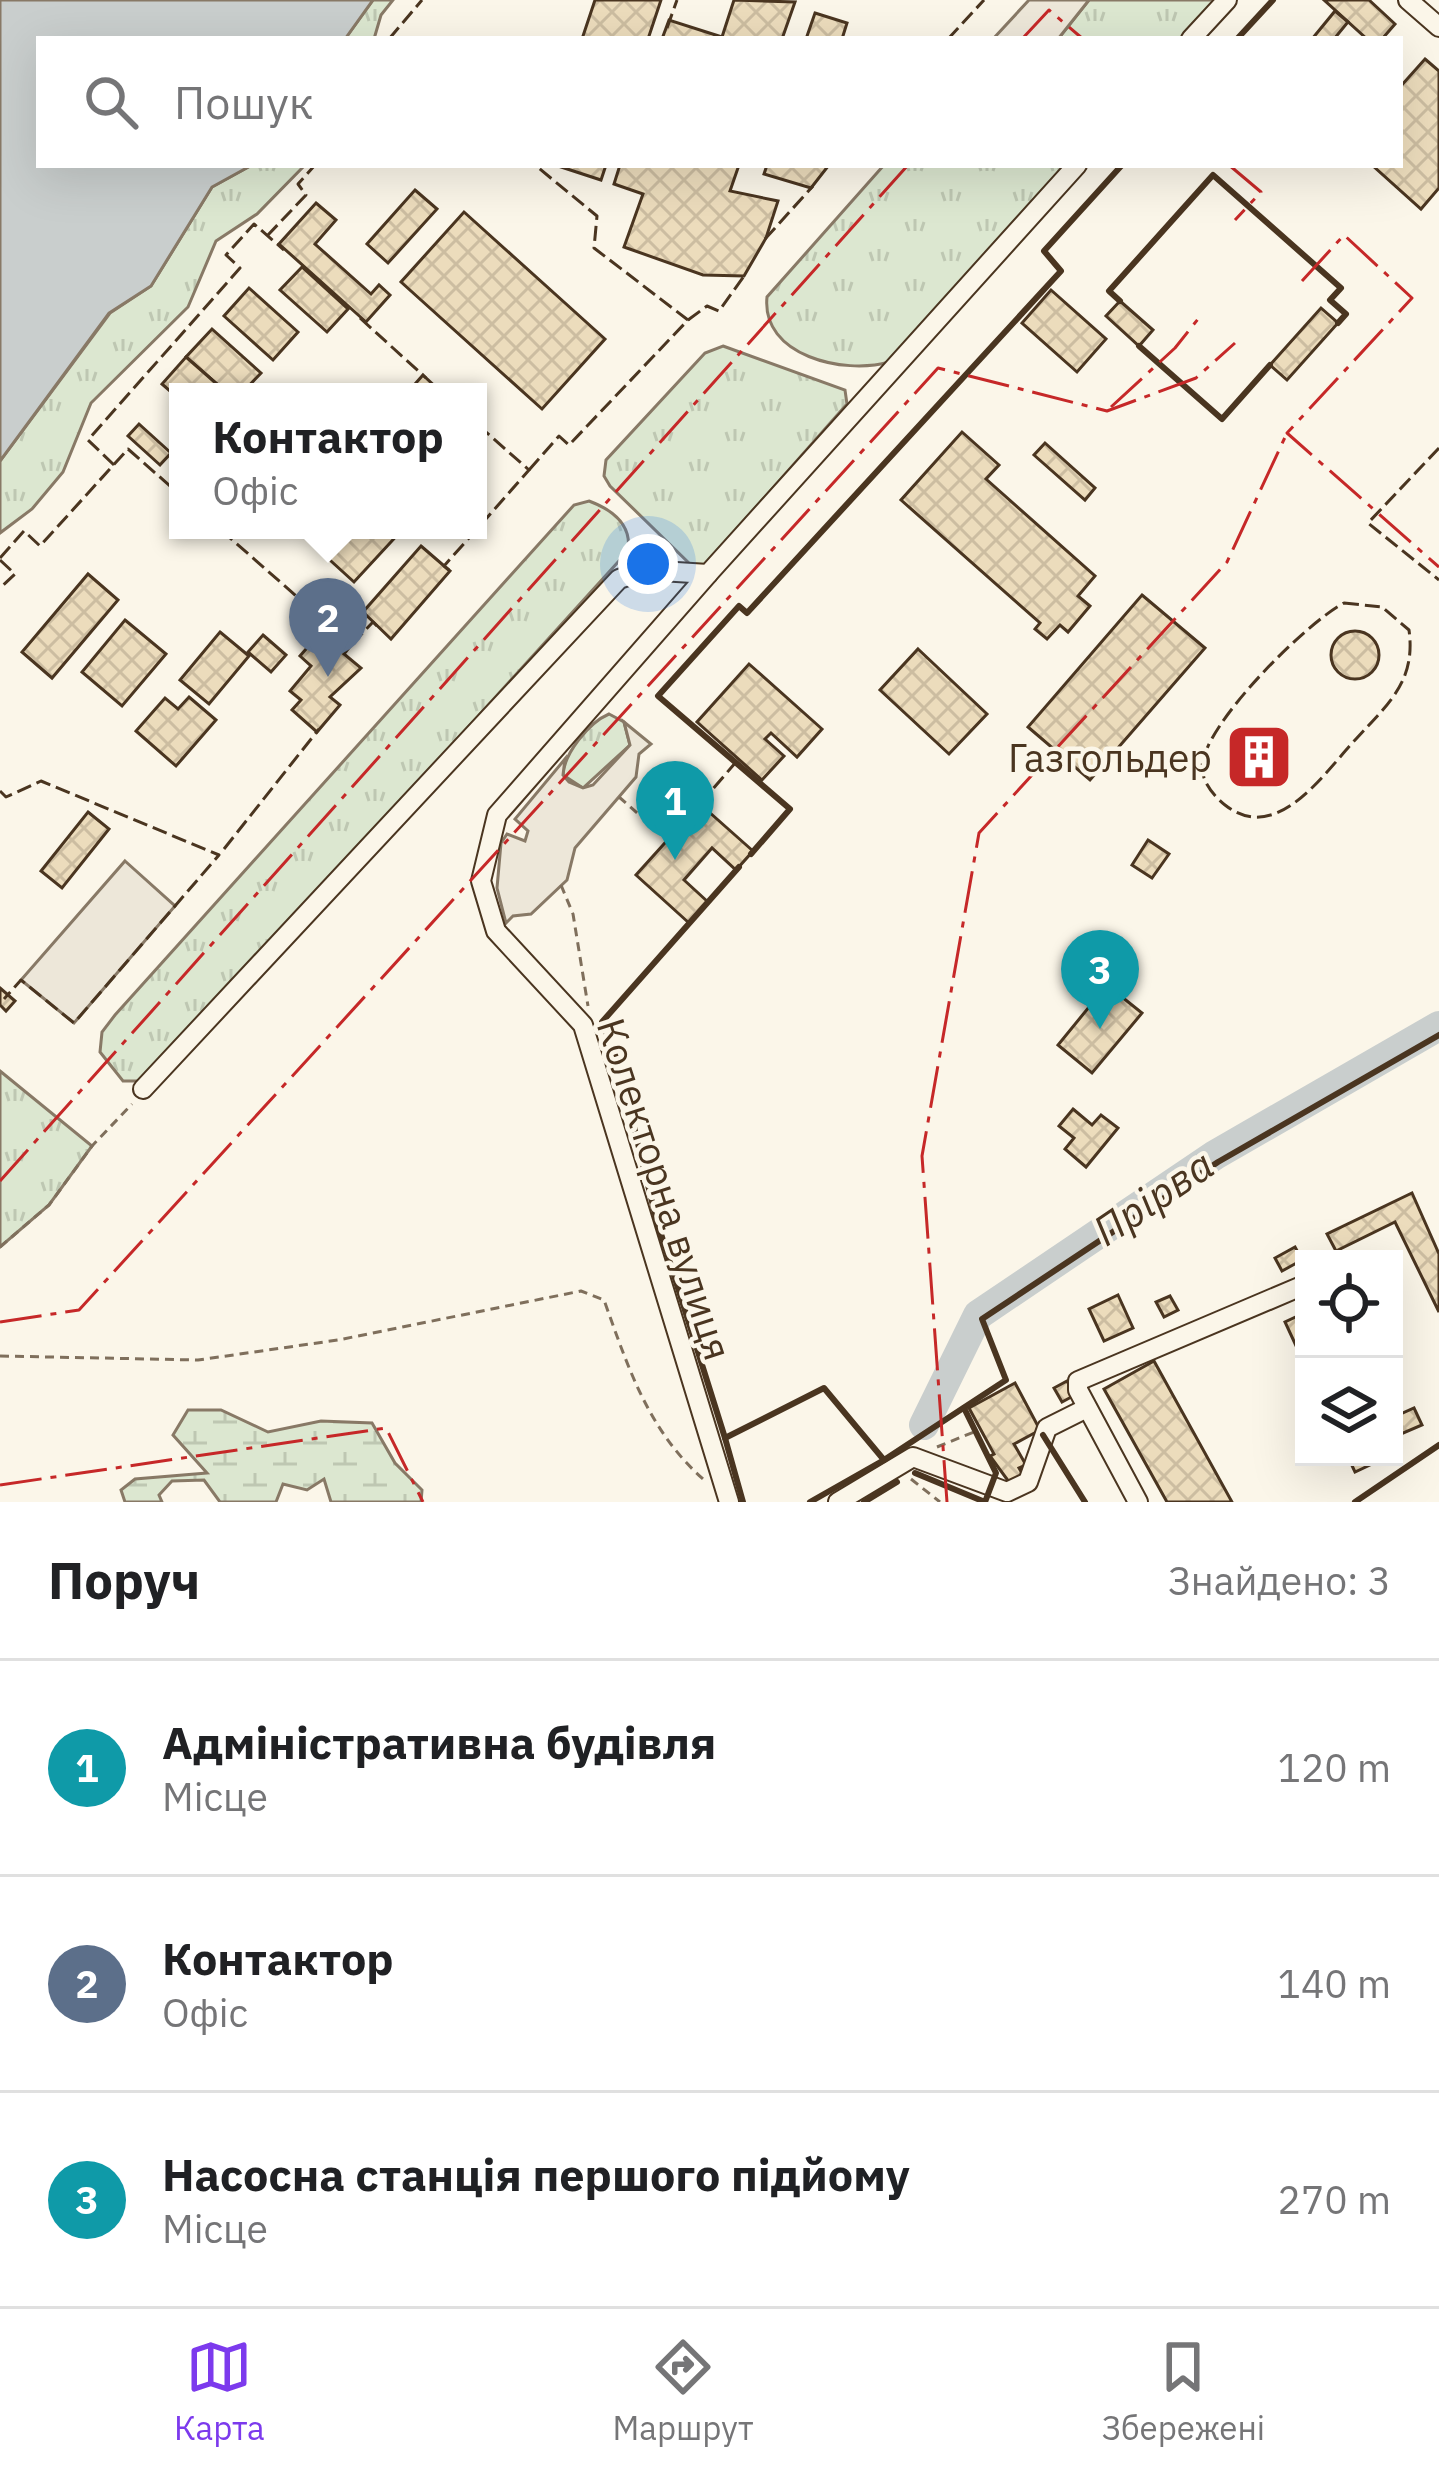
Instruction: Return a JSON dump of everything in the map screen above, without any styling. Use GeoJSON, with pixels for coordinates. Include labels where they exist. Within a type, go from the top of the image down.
{"type":"FeatureCollection","features":[{"type":"Feature","properties":{"kind":"street"},"geometry":{"type":"LineString","coordinates":[[1194,36],[1226,0]]}},
{"type":"Feature","properties":{"kind":"street"},"geometry":{"type":"LineString","coordinates":[[1408,0],[1439,27]]}},
{"type":"Feature","properties":{"kind":"street","name":"Колекторна вулиця"},"geometry":{"type":"LineString","coordinates":[[729,1502],[583,1025],[496,931],[481,880],[496,815],[1074,168]]}},
{"type":"Feature","properties":{"kind":"street"},"geometry":{"type":"LineString","coordinates":[[143,1089],[619,579],[644,570],[708,574]]}},
{"type":"Feature","properties":{"kind":"street"},"geometry":{"type":"LineString","coordinates":[[1138,1502],[1087,1408],[1078,1381],[1295,1289]]}},
{"type":"Feature","properties":{"kind":"street"},"geometry":{"type":"LineString","coordinates":[[838,1502],[904,1462],[1007,1492],[1028,1482],[1047,1428],[1087,1408]]}},
{"type":"Feature","properties":{"kind":"path"},"geometry":{"type":"LineString","coordinates":[[619,797],[668,840]]}},
{"type":"Feature","properties":{"kind":"path"},"geometry":{"type":"LineString","coordinates":[[562,885],[573,914],[588,1006],[583,1025]]}},
{"type":"Feature","properties":{"kind":"path"},"geometry":{"type":"LineString","coordinates":[[0,1247],[50,1205],[92,1146],[143,1089]]}},
{"type":"Feature","properties":{"kind":"path"},"geometry":{"type":"LineString","coordinates":[[0,1356],[198,1360],[338,1340],[581,1291],[604,1300],[640,1399],[681,1459],[713,1488]]}},
{"type":"Feature","properties":{"kind":"path"},"geometry":{"type":"LineString","coordinates":[[940,1502],[904,1462],[974,1432]]}},
{"type":"Feature","properties":{"kind":"green space"},"geometry":{"type":"Polygon","coordinates":[[[373,0],[393,0],[381,15],[375,36],[347,36],[373,0]]]}},
{"type":"Feature","properties":{"kind":"green space"},"geometry":{"type":"Polygon","coordinates":[[[1089,0],[1215,0],[1183,36],[1060,36],[1089,0]]]}},
{"type":"Feature","properties":{"kind":"green space"},"geometry":{"type":"Polygon","coordinates":[[[247,168],[302,168],[257,214],[216,241],[188,307],[91,403],[63,472],[32,509],[0,533],[0,461],[110,313],[151,286],[212,187],[247,168]]]}},
{"type":"Feature","properties":{"kind":"green space"},"geometry":{"type":"Polygon","coordinates":[[[881,168],[1064,168],[889,362],[829,363],[791,347],[777,334],[767,297],[881,168]]]}},
{"type":"Feature","properties":{"kind":"green space"},"geometry":{"type":"Polygon","coordinates":[[[723,346],[845,390],[847,404],[705,565],[691,565],[610,486],[604,476],[606,460],[705,353],[723,346]]]}},
{"type":"Feature","properties":{"kind":"green space"},"geometry":{"type":"Polygon","coordinates":[[[589,501],[619,520],[627,533],[628,551],[168,1058],[141,1081],[123,1081],[100,1052],[102,1032],[115,1015],[574,505],[589,501]]]}},
{"type":"Feature","properties":{"kind":"green space"},"geometry":{"type":"Polygon","coordinates":[[[609,714],[624,722],[630,745],[583,788],[563,775],[564,767],[585,732],[609,714]]]}},
{"type":"Feature","properties":{"kind":"green space"},"geometry":{"type":"Polygon","coordinates":[[[0,1071],[92,1146],[49,1205],[0,1247],[0,1071]]]}},
{"type":"Feature","properties":{"kind":"green space"},"geometry":{"type":"Polygon","coordinates":[[[188,1410],[221,1410],[268,1432],[321,1421],[372,1423],[395,1463],[422,1490],[421,1502],[331,1502],[324,1479],[307,1490],[283,1484],[276,1502],[220,1502],[204,1480],[172,1481],[159,1495],[162,1502],[125,1502],[121,1490],[135,1479],[207,1473],[173,1435],[188,1410]]]}},
{"type":"Feature","properties":{"kind":"shaded area"},"geometry":{"type":"Polygon","coordinates":[[[0,0],[373,0],[347,36],[36,36],[36,168],[247,168],[212,187],[151,286],[109,313],[0,461],[0,0]]]}},
{"type":"Feature","properties":{"kind":"shaded area"},"geometry":{"type":"Polygon","coordinates":[[[1029,0],[1089,0],[1060,36],[996,36],[1029,0]]]}},
{"type":"Feature","properties":{"kind":"shaded area"},"geometry":{"type":"Polygon","coordinates":[[[624,722],[651,744],[639,754],[636,777],[575,848],[567,880],[531,914],[513,916],[506,923],[497,888],[501,843],[507,834],[525,841],[528,831],[515,819],[565,759],[563,775],[569,782],[583,788],[593,785],[630,745],[624,722]]]}},
{"type":"Feature","properties":{"kind":"shaded area"},"geometry":{"type":"Polygon","coordinates":[[[125,861],[175,906],[74,1023],[21,980],[125,861]]]}},
{"type":"Feature","properties":{"kind":"building"},"geometry":{"type":"Polygon","coordinates":[[[595,0],[661,0],[649,36],[583,36],[595,0]]]}},
{"type":"Feature","properties":{"kind":"building"},"geometry":{"type":"Polygon","coordinates":[[[734,0],[795,2],[783,36],[722,36],[734,0]]]}},
{"type":"Feature","properties":{"kind":"building"},"geometry":{"type":"Polygon","coordinates":[[[1324,0],[1369,0],[1395,24],[1385,36],[1364,36],[1324,0]]]}},
{"type":"Feature","properties":{"kind":"building"},"geometry":{"type":"Polygon","coordinates":[[[1335,11],[1348,22],[1336,36],[1314,36],[1335,11]]]}},
{"type":"Feature","properties":{"kind":"building"},"geometry":{"type":"Polygon","coordinates":[[[815,13],[847,23],[843,36],[807,36],[815,13]]]}},
{"type":"Feature","properties":{"kind":"building"},"geometry":{"type":"Polygon","coordinates":[[[669,20],[719,36],[663,36],[669,20]]]}},
{"type":"Feature","properties":{"kind":"building"},"geometry":{"type":"Polygon","coordinates":[[[1425,59],[1439,71],[1439,188],[1421,209],[1375,168],[1403,168],[1403,84],[1425,59]]]}},
{"type":"Feature","properties":{"kind":"building"},"geometry":{"type":"Polygon","coordinates":[[[564,168],[605,168],[601,180],[564,168]]]}},
{"type":"Feature","properties":{"kind":"building"},"geometry":{"type":"Polygon","coordinates":[[[619,168],[738,168],[730,191],[778,201],[766,238],[744,276],[703,275],[624,247],[643,194],[614,184],[619,168]]]}},
{"type":"Feature","properties":{"kind":"building"},"geometry":{"type":"Polygon","coordinates":[[[766,168],[827,168],[811,188],[764,174],[766,168]]]}},
{"type":"Feature","properties":{"kind":"building"},"geometry":{"type":"Polygon","coordinates":[[[415,190],[437,209],[388,263],[367,244],[415,190]]]}},
{"type":"Feature","properties":{"kind":"building"},"geometry":{"type":"Polygon","coordinates":[[[316,203],[336,220],[315,244],[371,294],[379,285],[390,295],[366,322],[279,244],[316,203]]]}},
{"type":"Feature","properties":{"kind":"building"},"geometry":{"type":"Polygon","coordinates":[[[464,212],[605,339],[542,409],[401,282],[464,212]]]}},
{"type":"Feature","properties":{"kind":"building"},"geometry":{"type":"Polygon","coordinates":[[[302,267],[348,309],[327,332],[280,290],[302,267]]]}},
{"type":"Feature","properties":{"kind":"building"},"geometry":{"type":"Polygon","coordinates":[[[249,288],[298,332],[273,360],[224,316],[249,288]]]}},
{"type":"Feature","properties":{"kind":"building"},"geometry":{"type":"Polygon","coordinates":[[[1051,290],[1106,339],[1077,372],[1022,323],[1051,290]]]}},
{"type":"Feature","properties":{"kind":"building"},"geometry":{"type":"Polygon","coordinates":[[[1120,301],[1153,330],[1139,346],[1106,316],[1120,301]]]}},
{"type":"Feature","properties":{"kind":"building"},"geometry":{"type":"Polygon","coordinates":[[[1321,308],[1338,323],[1287,380],[1270,365],[1321,308]]]}},
{"type":"Feature","properties":{"kind":"building"},"geometry":{"type":"Polygon","coordinates":[[[212,329],[261,373],[252,383],[216,383],[186,357],[212,329]]]}},
{"type":"Feature","properties":{"kind":"building"},"geometry":{"type":"Polygon","coordinates":[[[186,357],[216,383],[169,383],[169,390],[162,384],[186,357]]]}},
{"type":"Feature","properties":{"kind":"building"},"geometry":{"type":"Polygon","coordinates":[[[139,424],[169,455],[160,465],[128,436],[139,424]]]}},
{"type":"Feature","properties":{"kind":"building"},"geometry":{"type":"Polygon","coordinates":[[[962,432],[999,465],[986,479],[1095,576],[1078,596],[1090,606],[1068,632],[1060,625],[1047,639],[1035,629],[1040,623],[901,500],[962,432]]]}},
{"type":"Feature","properties":{"kind":"building"},"geometry":{"type":"Polygon","coordinates":[[[1045,443],[1095,488],[1085,500],[1034,455],[1045,443]]]}},
{"type":"Feature","properties":{"kind":"building"},"geometry":{"type":"Polygon","coordinates":[[[307,539],[394,539],[354,582],[307,539]]]}},
{"type":"Feature","properties":{"kind":"building"},"geometry":{"type":"Polygon","coordinates":[[[421,546],[450,571],[391,639],[363,612],[421,546]]]}},
{"type":"Feature","properties":{"kind":"building"},"geometry":{"type":"Polygon","coordinates":[[[88,574],[118,600],[52,678],[22,652],[88,574]]]}},
{"type":"Feature","properties":{"kind":"building"},"geometry":{"type":"Polygon","coordinates":[[[1142,595],[1205,648],[1090,780],[1028,727],[1142,595]]]}},
{"type":"Feature","properties":{"kind":"building"},"geometry":{"type":"Polygon","coordinates":[[[125,620],[166,654],[122,706],[82,672],[125,620]]]}},
{"type":"Feature","properties":{"kind":"building"},"geometry":{"type":"Polygon","coordinates":[[[328,624],[352,644],[344,654],[361,668],[330,697],[340,705],[317,732],[292,710],[301,700],[290,691],[311,666],[300,656],[328,624]]]}},
{"type":"Feature","properties":{"kind":"building"},"geometry":{"type":"Polygon","coordinates":[[[1355,631],[1372,638],[1379,655],[1372,672],[1355,679],[1338,672],[1331,655],[1338,638],[1355,631]]]}},
{"type":"Feature","properties":{"kind":"building"},"geometry":{"type":"Polygon","coordinates":[[[220,632],[249,656],[209,704],[180,680],[220,632]]]}},
{"type":"Feature","properties":{"kind":"building"},"geometry":{"type":"Polygon","coordinates":[[[263,635],[286,655],[271,672],[248,652],[263,635]]]}},
{"type":"Feature","properties":{"kind":"building"},"geometry":{"type":"Polygon","coordinates":[[[918,649],[987,714],[949,754],[880,690],[918,649]]]}},
{"type":"Feature","properties":{"kind":"building"},"geometry":{"type":"Polygon","coordinates":[[[749,664],[822,729],[797,757],[771,733],[765,739],[784,756],[762,780],[697,722],[749,664]]]}},
{"type":"Feature","properties":{"kind":"building"},"geometry":{"type":"Polygon","coordinates":[[[189,697],[216,720],[176,766],[136,731],[165,698],[178,709],[189,697]]]}},
{"type":"Feature","properties":{"kind":"building","name":"Газгольдер"},"geometry":{"type":"Polygon","coordinates":[[[1259,733],[1276,740],[1283,757],[1276,774],[1259,781],[1242,774],[1235,757],[1242,740],[1259,733]]]}},
{"type":"Feature","properties":{"kind":"building"},"geometry":{"type":"Polygon","coordinates":[[[700,804],[753,851],[736,870],[712,848],[684,880],[708,902],[689,923],[636,875],[700,804]]]}},
{"type":"Feature","properties":{"kind":"building"},"geometry":{"type":"Polygon","coordinates":[[[88,812],[109,829],[62,888],[41,871],[88,812]]]}},
{"type":"Feature","properties":{"kind":"building"},"geometry":{"type":"Polygon","coordinates":[[[1148,840],[1169,854],[1152,878],[1132,865],[1148,840]]]}},
{"type":"Feature","properties":{"kind":"building"},"geometry":{"type":"Polygon","coordinates":[[[1107,985],[1142,1013],[1092,1073],[1058,1045],[1107,985]]]}},
{"type":"Feature","properties":{"kind":"building"},"geometry":{"type":"Polygon","coordinates":[[[0,988],[15,1001],[6,1011],[0,1005],[0,988]]]}},
{"type":"Feature","properties":{"kind":"building"},"geometry":{"type":"Polygon","coordinates":[[[1073,1109],[1092,1125],[1101,1115],[1118,1128],[1086,1167],[1065,1149],[1074,1138],[1059,1126],[1073,1109]]]}},
{"type":"Feature","properties":{"kind":"building"},"geometry":{"type":"Polygon","coordinates":[[[1412,1193],[1439,1254],[1439,1312],[1395,1222],[1338,1250],[1327,1234],[1412,1193]]]}},
{"type":"Feature","properties":{"kind":"building"},"geometry":{"type":"Polygon","coordinates":[[[1297,1250],[1295,1264],[1282,1271],[1275,1258],[1297,1250]]]}},
{"type":"Feature","properties":{"kind":"building"},"geometry":{"type":"Polygon","coordinates":[[[1118,1295],[1133,1328],[1104,1341],[1089,1309],[1118,1295]]]}},
{"type":"Feature","properties":{"kind":"building"},"geometry":{"type":"Polygon","coordinates":[[[1170,1296],[1178,1310],[1164,1317],[1156,1302],[1170,1296]]]}},
{"type":"Feature","properties":{"kind":"building"},"geometry":{"type":"Polygon","coordinates":[[[1295,1317],[1295,1344],[1285,1322],[1295,1317]]]}},
{"type":"Feature","properties":{"kind":"building"},"geometry":{"type":"Polygon","coordinates":[[[1154,1361],[1232,1502],[1167,1502],[1104,1389],[1154,1361]]]}},
{"type":"Feature","properties":{"kind":"building"},"geometry":{"type":"Polygon","coordinates":[[[1067,1381],[1075,1395],[1062,1402],[1054,1388],[1067,1381]]]}},
{"type":"Feature","properties":{"kind":"building"},"geometry":{"type":"Polygon","coordinates":[[[1015,1383],[1040,1430],[1014,1444],[1026,1465],[1019,1468],[1023,1475],[1009,1482],[990,1456],[994,1454],[969,1408],[1015,1383]]]}},
{"type":"Feature","properties":{"kind":"building"},"geometry":{"type":"Polygon","coordinates":[[[1414,1408],[1422,1425],[1403,1433],[1403,1413],[1414,1408]]]}},
{"type":"Feature","properties":{"kind":"waterway","name":"Прірва"},"geometry":{"type":"LineString","coordinates":[[924,1425],[978,1315],[1215,1155],[1439,1026]]}},
{"type":"Feature","properties":{"kind":"fence"},"geometry":{"type":"LineString","coordinates":[[392,36],[422,0]]}},
{"type":"Feature","properties":{"kind":"fence"},"geometry":{"type":"LineString","coordinates":[[667,28],[677,0]]}},
{"type":"Feature","properties":{"kind":"fence"},"geometry":{"type":"LineString","coordinates":[[951,36],[984,0]]}},
{"type":"Feature","properties":{"kind":"fence"},"geometry":{"type":"LineString","coordinates":[[267,236],[306,195],[298,184],[312,168]]}},
{"type":"Feature","properties":{"kind":"fence"},"geometry":{"type":"LineString","coordinates":[[529,470],[559,436],[569,445],[688,320],[594,248],[597,216],[539,168]]}},
{"type":"Feature","properties":{"kind":"fence"},"geometry":{"type":"LineString","coordinates":[[765,239],[813,186]]}},
{"type":"Feature","properties":{"kind":"fence"},"geometry":{"type":"LineString","coordinates":[[114,465],[88,440],[240,268],[226,255],[254,224],[284,250]]}},
{"type":"Feature","properties":{"kind":"fence"},"geometry":{"type":"LineString","coordinates":[[688,320],[707,306],[719,311],[744,276],[740,276]]}},
{"type":"Feature","properties":{"kind":"fence"},"geometry":{"type":"LineString","coordinates":[[360,318],[426,378]]}},
{"type":"Feature","properties":{"kind":"fence"},"geometry":{"type":"LineString","coordinates":[[487,433],[529,470],[487,518]]}},
{"type":"Feature","properties":{"kind":"fence"},"geometry":{"type":"LineString","coordinates":[[1439,448],[1368,523],[1439,580]]}},
{"type":"Feature","properties":{"kind":"fence"},"geometry":{"type":"LineString","coordinates":[[0,558],[24,531],[40,546],[128,449],[169,485]]}},
{"type":"Feature","properties":{"kind":"fence"},"geometry":{"type":"LineString","coordinates":[[231,539],[335,630]]}},
{"type":"Feature","properties":{"kind":"fence"},"geometry":{"type":"LineString","coordinates":[[449,570],[444,566],[468,539]]}},
{"type":"Feature","properties":{"kind":"fence"},"geometry":{"type":"LineString","coordinates":[[0,560],[15,574],[0,588]]}},
{"type":"Feature","properties":{"kind":"fence"},"geometry":{"type":"LineString","coordinates":[[1344,603],[1382,607],[1409,630],[1408,663],[1398,690],[1298,800],[1263,817],[1244,815],[1225,805],[1206,783],[1202,767],[1219,726],[1260,676],[1306,631],[1344,603]]}},
{"type":"Feature","properties":{"kind":"fence"},"geometry":{"type":"LineString","coordinates":[[352,644],[373,622],[379,628]]}},
{"type":"Feature","properties":{"kind":"fence"},"geometry":{"type":"LineString","coordinates":[[224,849],[319,729]]}},
{"type":"Feature","properties":{"kind":"fence"},"geometry":{"type":"LineString","coordinates":[[700,804],[736,762]]}},
{"type":"Feature","properties":{"kind":"fence"},"geometry":{"type":"LineString","coordinates":[[0,791],[6,797],[41,781],[219,855],[74,1023],[21,980],[4,999]]}},
{"type":"Feature","properties":{"kind":"wall"},"geometry":{"type":"LineString","coordinates":[[1240,36],[1273,0]]}},
{"type":"Feature","properties":{"kind":"wall"},"geometry":{"type":"LineString","coordinates":[[751,854],[790,809],[658,696],[739,606],[747,613],[1061,271],[1044,251],[1119,168]]}},
{"type":"Feature","properties":{"kind":"wall"},"geometry":{"type":"LineString","coordinates":[[1120,301],[1109,291],[1213,175],[1341,288],[1330,300],[1346,314],[1338,323]]}},
{"type":"Feature","properties":{"kind":"wall"},"geometry":{"type":"LineString","coordinates":[[1139,346],[1222,419],[1270,365]]}},
{"type":"Feature","properties":{"kind":"wall"},"geometry":{"type":"LineString","coordinates":[[739,867],[602,1022],[619,1065],[656,1218],[725,1438],[824,1388],[884,1460],[1006,1380],[982,1319],[1218,1162],[1439,1035]]}},
{"type":"Feature","properties":{"kind":"wall"},"geometry":{"type":"LineString","coordinates":[[915,1473],[985,1502],[996,1473],[964,1408]]}},
{"type":"Feature","properties":{"kind":"wall"},"geometry":{"type":"LineString","coordinates":[[1043,1435],[1085,1502]]}},
{"type":"Feature","properties":{"kind":"wall"},"geometry":{"type":"LineString","coordinates":[[725,1438],[743,1502]]}},
{"type":"Feature","properties":{"kind":"wall"},"geometry":{"type":"LineString","coordinates":[[1355,1502],[1439,1445]]}},
{"type":"Feature","properties":{"kind":"wall"},"geometry":{"type":"LineString","coordinates":[[810,1502],[884,1460]]}},
{"type":"Feature","properties":{"kind":"wall"},"geometry":{"type":"LineString","coordinates":[[864,1502],[897,1482]]}},
{"type":"Feature","properties":{"kind":"power"},"geometry":{"type":"LineString","coordinates":[[1025,36],[1049,10],[1079,36]]}},
{"type":"Feature","properties":{"kind":"power"},"geometry":{"type":"LineString","coordinates":[[0,1181],[905,168]]}},
{"type":"Feature","properties":{"kind":"power"},"geometry":{"type":"LineString","coordinates":[[1233,168],[1261,192],[1235,220]]}},
{"type":"Feature","properties":{"kind":"power"},"geometry":{"type":"LineString","coordinates":[[1302,281],[1344,235],[1412,298],[1287,433],[1439,567]]}},
{"type":"Feature","properties":{"kind":"power"},"geometry":{"type":"LineString","coordinates":[[1111,407],[1175,348],[1202,314]]}},
{"type":"Feature","properties":{"kind":"power"},"geometry":{"type":"LineString","coordinates":[[0,1322],[79,1310],[938,368],[1107,411],[1196,378],[1235,343]]}},
{"type":"Feature","properties":{"kind":"power"},"geometry":{"type":"LineString","coordinates":[[947,1502],[922,1156],[979,833],[1227,562],[1287,433]]}},
{"type":"Feature","properties":{"kind":"power"},"geometry":{"type":"LineString","coordinates":[[0,1485],[386,1428],[423,1502]]}},
{"type":"Feature","properties":{"kind":"place","name":"Контактор"},"geometry":{"type":"Point","coordinates":[328,677]}},
{"type":"Feature","properties":{"kind":"place","name":"Газгольдер"},"geometry":{"type":"Point","coordinates":[1259,757]}},
{"type":"Feature","properties":{"kind":"place","name":"Адміністративна будівля"},"geometry":{"type":"Point","coordinates":[675,860]}},
{"type":"Feature","properties":{"kind":"place","name":"Насосна станція першого підйому"},"geometry":{"type":"Point","coordinates":[1100,1029]}}]}
